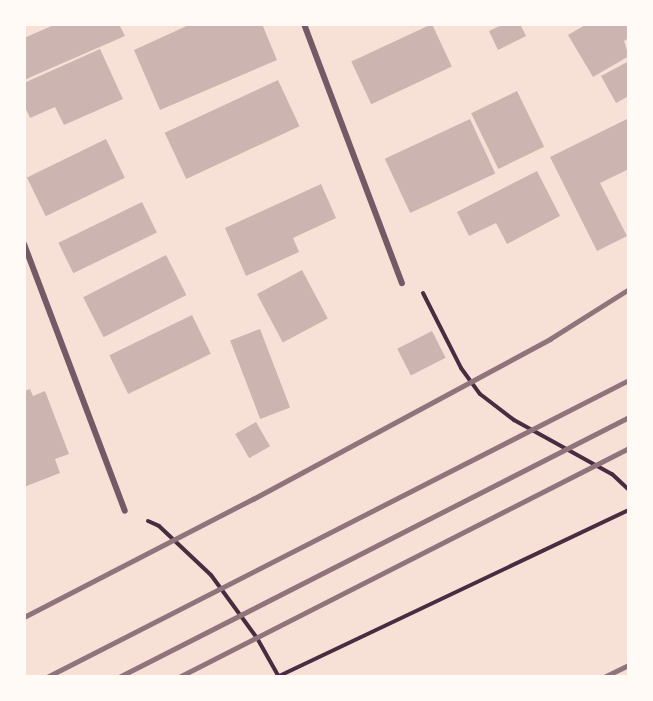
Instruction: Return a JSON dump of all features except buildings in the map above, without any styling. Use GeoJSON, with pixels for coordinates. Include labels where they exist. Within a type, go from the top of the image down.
{"type":"FeatureCollection","features":[{"type":"Feature","properties":{"kind":"street"},"geometry":{"type":"LineString","coordinates":[[304,24],[402,283]]}},
{"type":"Feature","properties":{"kind":"street"},"geometry":{"type":"LineString","coordinates":[[24,244],[125,511]]}},
{"type":"Feature","properties":{"kind":"path"},"geometry":{"type":"LineString","coordinates":[[402,283],[417,277],[439,328],[480,394],[514,420],[612,474],[629,490]]}},
{"type":"Feature","properties":{"kind":"path"},"geometry":{"type":"LineString","coordinates":[[125,511],[159,526],[211,574],[278,677],[629,510]]}},
{"type":"Feature","properties":{"kind":"railway"},"geometry":{"type":"LineString","coordinates":[[24,617],[253,499],[550,339],[629,289]]}},
{"type":"Feature","properties":{"kind":"railway"},"geometry":{"type":"LineString","coordinates":[[47,677],[629,380]]}},
{"type":"Feature","properties":{"kind":"railway"},"geometry":{"type":"LineString","coordinates":[[119,677],[629,417]]}},
{"type":"Feature","properties":{"kind":"railway"},"geometry":{"type":"LineString","coordinates":[[179,677],[629,448]]}},
{"type":"Feature","properties":{"kind":"railway"},"geometry":{"type":"LineString","coordinates":[[604,677],[629,665]]}}]}
